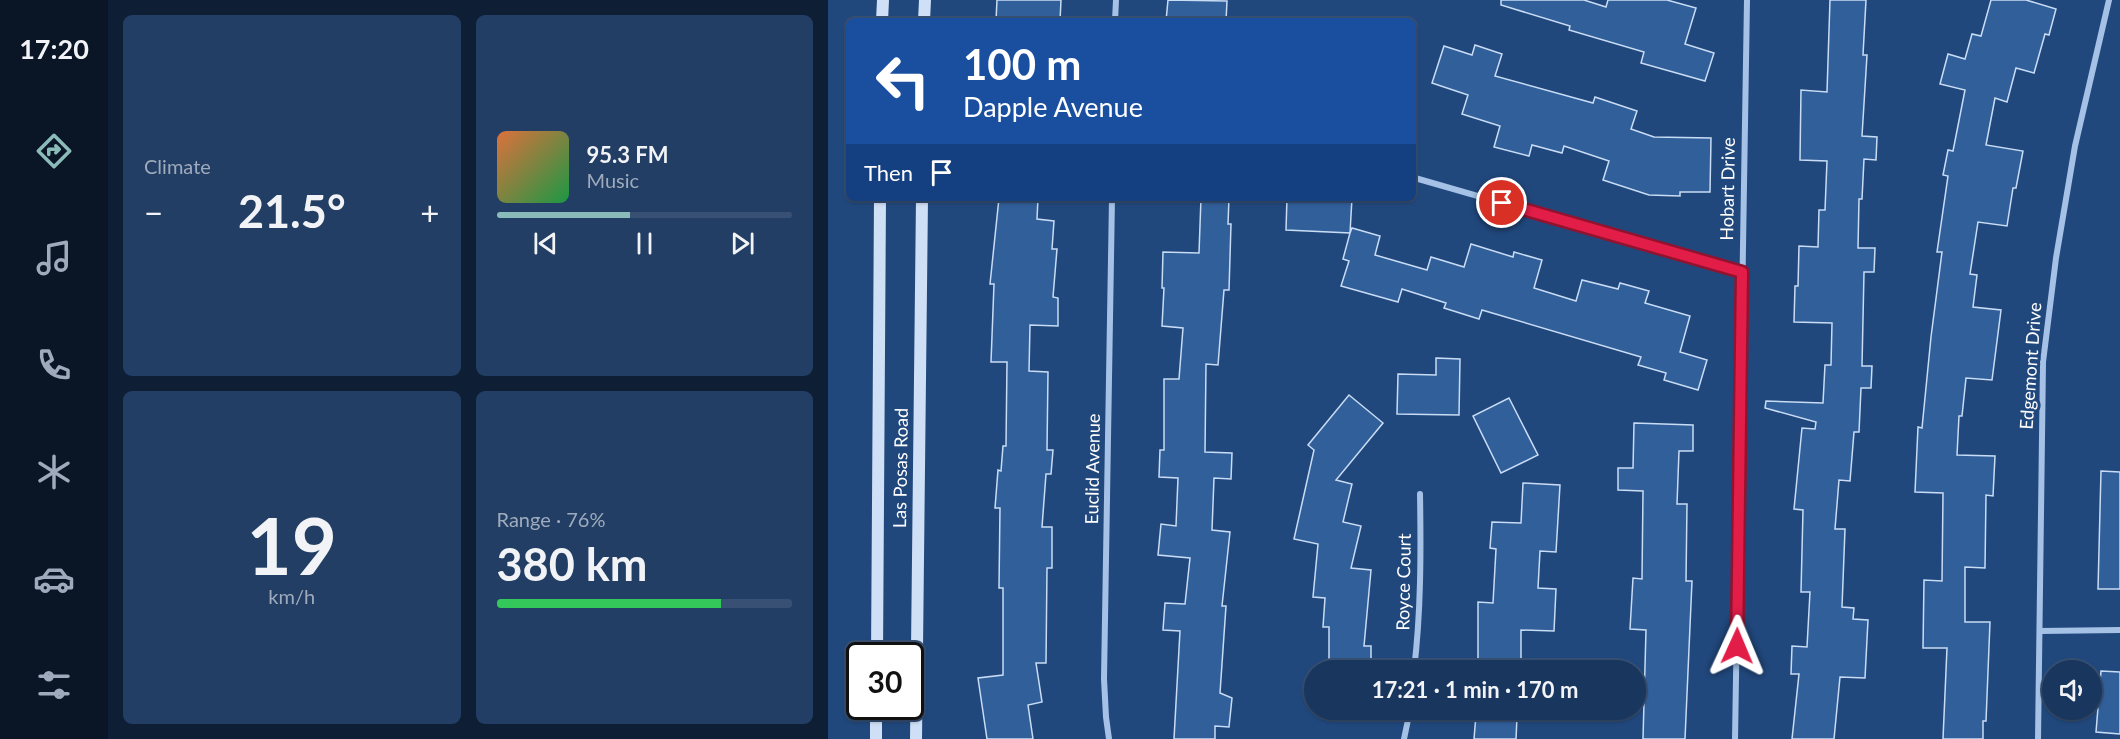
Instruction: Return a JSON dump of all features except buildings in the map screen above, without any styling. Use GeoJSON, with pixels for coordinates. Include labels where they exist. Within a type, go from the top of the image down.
{"type":"FeatureCollection","features":[{"type":"Feature","properties":{"kind":"main road"},"geometry":{"type":"LineString","coordinates":[[882,18],[883,0]]}},
{"type":"Feature","properties":{"kind":"main road"},"geometry":{"type":"LineString","coordinates":[[924,18],[925,0]]}},
{"type":"Feature","properties":{"kind":"main road","name":"Las Posas Road"},"geometry":{"type":"LineString","coordinates":[[877,642],[880,201]]}},
{"type":"Feature","properties":{"kind":"main road","name":"Las Posas Road"},"geometry":{"type":"LineString","coordinates":[[916,739],[922,201]]}},
{"type":"Feature","properties":{"kind":"main road"},"geometry":{"type":"LineString","coordinates":[[876,720],[876,739]]}},
{"type":"Feature","properties":{"kind":"street"},"geometry":{"type":"LineString","coordinates":[[1115,18],[1116,0]]}},
{"type":"Feature","properties":{"kind":"street","name":"Hobart Drive"},"geometry":{"type":"LineString","coordinates":[[1735,739],[1747,0]]}},
{"type":"Feature","properties":{"kind":"street","name":"Edgemont Drive"},"geometry":{"type":"LineString","coordinates":[[2038,739],[2043,362],[2056,258],[2075,146],[2109,0]]}},
{"type":"Feature","properties":{"kind":"street"},"geometry":{"type":"LineString","coordinates":[[1416,178],[1742,272]]}},
{"type":"Feature","properties":{"kind":"street","name":"Euclid Avenue"},"geometry":{"type":"LineString","coordinates":[[1109,739],[1104,679],[1112,201]]}},
{"type":"Feature","properties":{"kind":"street","name":"Royce Court"},"geometry":{"type":"LineString","coordinates":[[1415,660],[1421,558],[1420,494]]}},
{"type":"Feature","properties":{"kind":"street"},"geometry":{"type":"LineString","coordinates":[[2040,631],[2120,630]]}},
{"type":"Feature","properties":{"kind":"street"},"geometry":{"type":"LineString","coordinates":[[1404,739],[1408,720]]}},
{"type":"Feature","properties":{"kind":"route"},"geometry":{"type":"LineString","coordinates":[[1502,203],[1742,272],[1737,646]]}}]}
